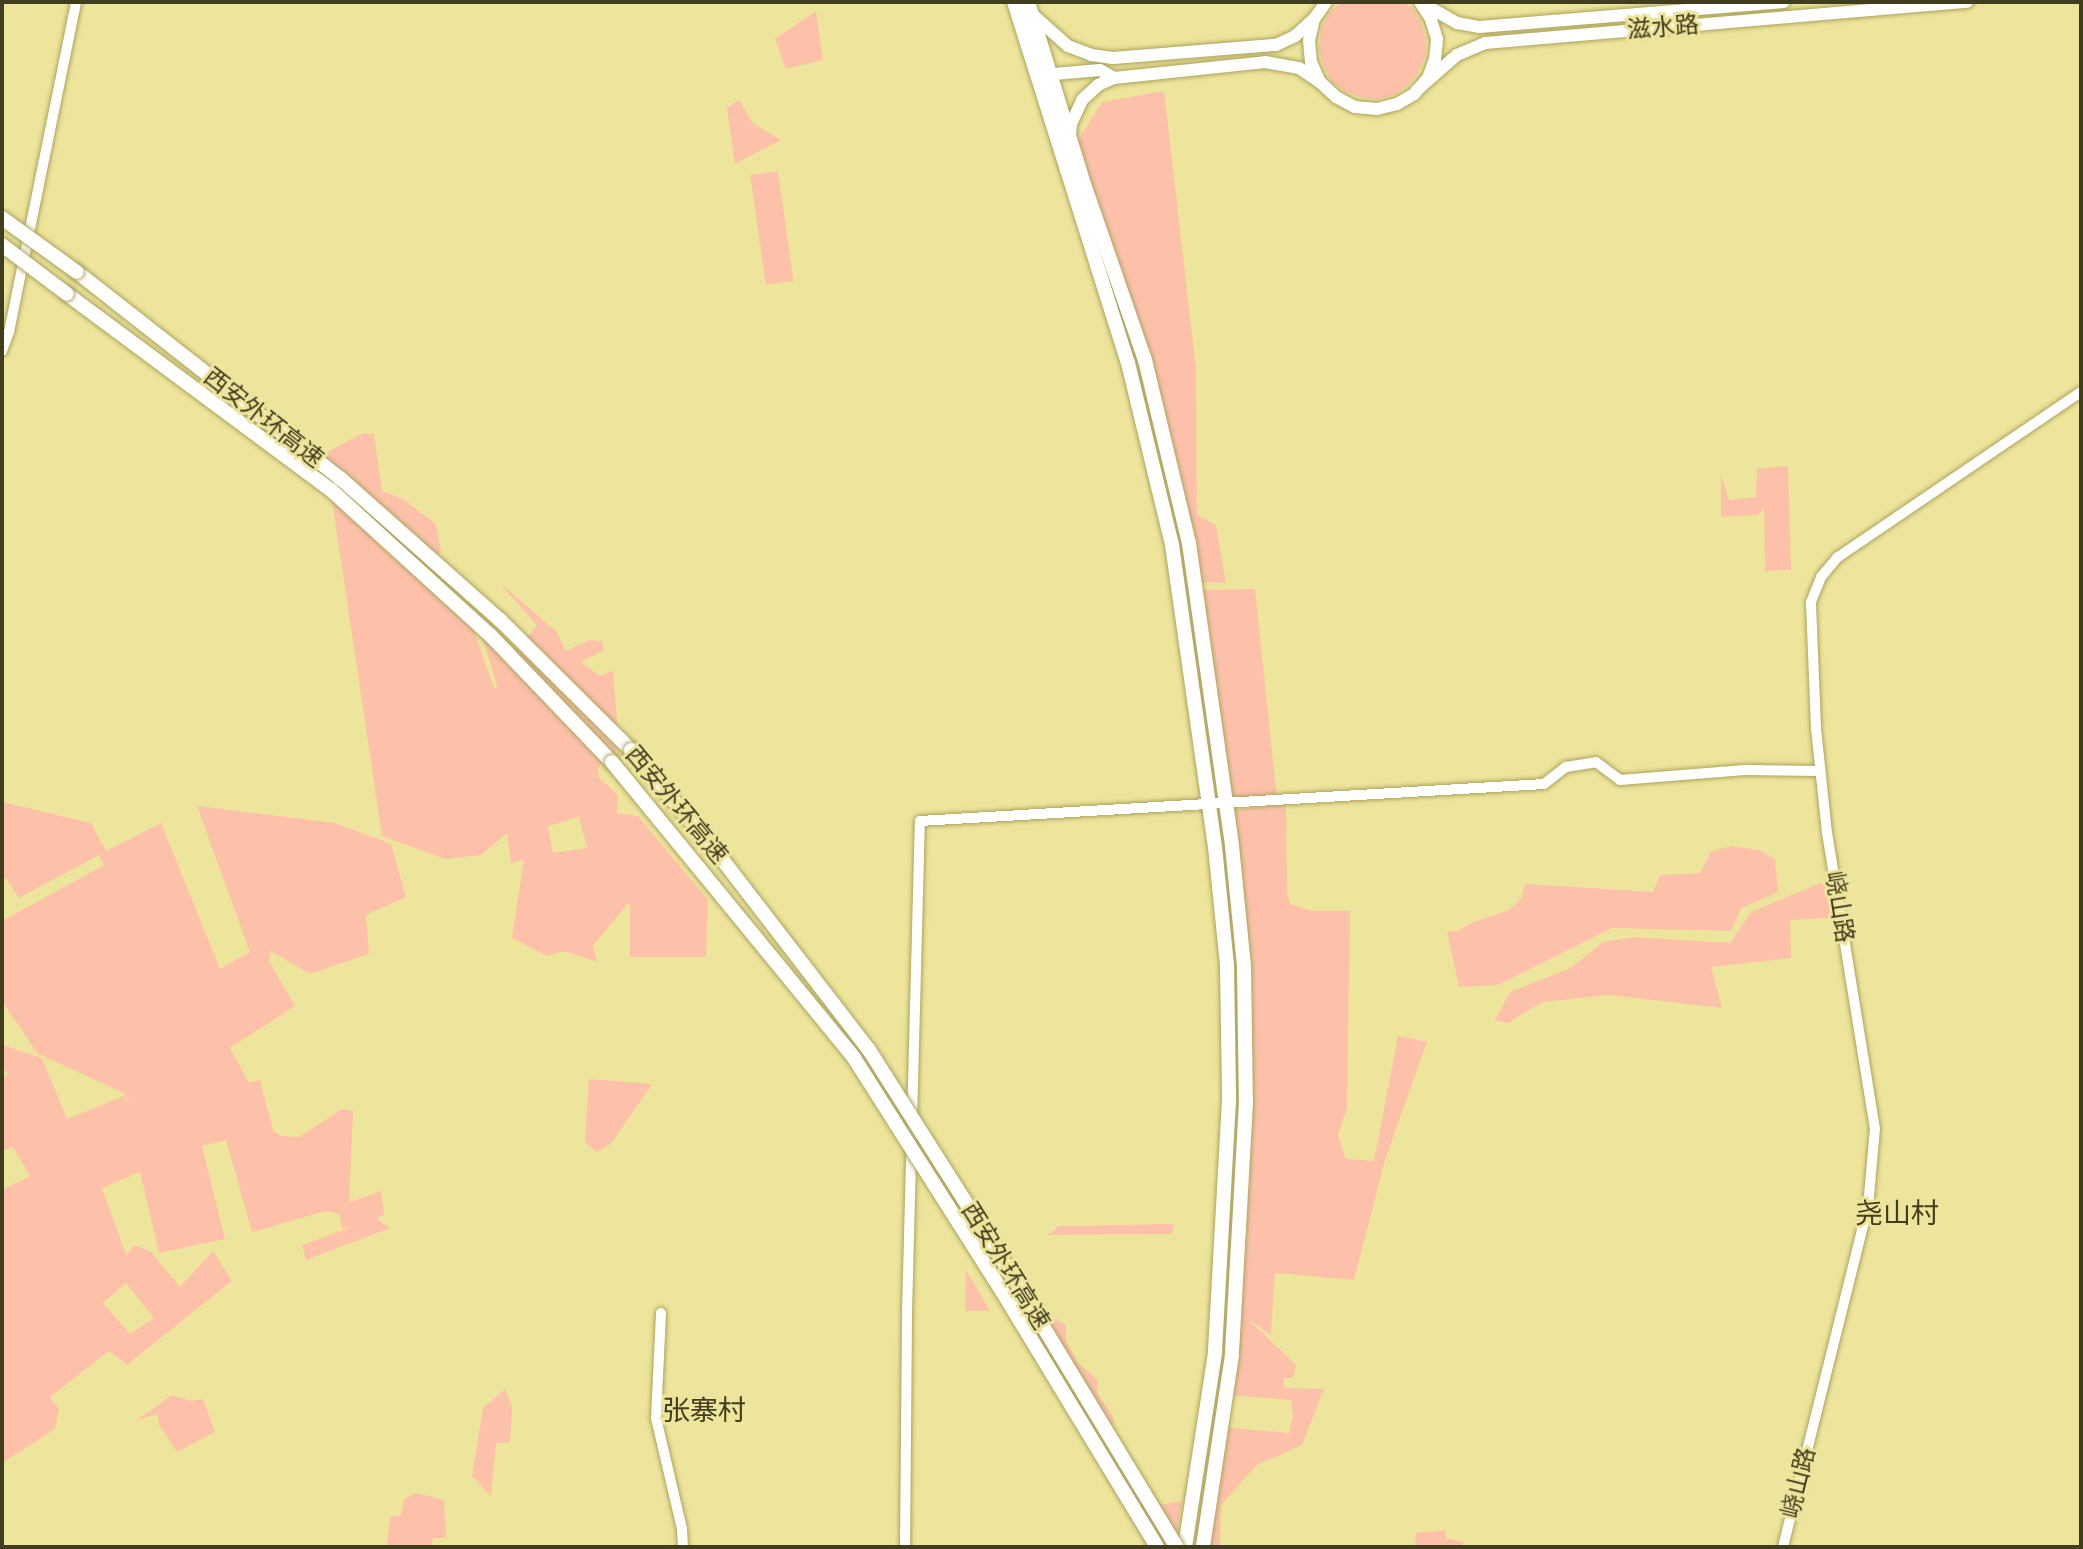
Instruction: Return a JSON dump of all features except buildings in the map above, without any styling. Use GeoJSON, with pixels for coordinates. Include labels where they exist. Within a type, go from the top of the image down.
{"type":"FeatureCollection","features":[{"type":"Feature","properties":{"kind":"highway"},"geometry":{"type":"LineString","coordinates":[[1014,2],[1070,137],[1144,360],[1189,543],[1226,801],[1244,966],[1246,1101],[1232,1355],[1203,1547]]}},
{"type":"Feature","properties":{"kind":"highway"},"geometry":{"type":"LineString","coordinates":[[1031,8],[1045,75],[1128,363],[1172,545],[1209,805],[1227,966],[1229,1100],[1215,1353],[1185,1547]]}},
{"type":"Feature","properties":{"kind":"highway","name":"西安外环高速"},"geometry":{"type":"LineString","coordinates":[[2,218],[77,272],[341,479],[500,620],[631,750],[715,850],[869,1050],[1015,1280],[1177,1547]]}},
{"type":"Feature","properties":{"kind":"highway","name":"西安外环高速"},"geometry":{"type":"LineString","coordinates":[[2,245],[331,490],[489,635],[612,762],[853,1058],[1002,1291],[1157,1547]]}},
{"type":"Feature","properties":{"kind":"main road"},"geometry":{"type":"LineString","coordinates":[[1031,8],[1068,46],[1091,55],[1113,58],[1265,47],[1295,36],[1314,19],[1326,2]]}},
{"type":"Feature","properties":{"kind":"main road"},"geometry":{"type":"LineString","coordinates":[[1418,90],[1428,78],[1435,59],[1437,39],[1432,19],[1420,2]]}},
{"type":"Feature","properties":{"kind":"main road","name":"滋水路"},"geometry":{"type":"LineString","coordinates":[[1420,2],[1457,23],[1486,27],[1784,2]]}},
{"type":"Feature","properties":{"kind":"main road","name":"滋水路"},"geometry":{"type":"LineString","coordinates":[[1320,82],[1336,97],[1355,107],[1377,109],[1397,104],[1418,90],[1457,55],[1485,43],[1967,2]]}},
{"type":"Feature","properties":{"kind":"main road"},"geometry":{"type":"LineString","coordinates":[[1314,19],[1309,40],[1311,62],[1320,82]]}},
{"type":"Feature","properties":{"kind":"main road"},"geometry":{"type":"LineString","coordinates":[[1100,70],[1113,58]]}},
{"type":"Feature","properties":{"kind":"main road"},"geometry":{"type":"LineString","coordinates":[[1070,137],[1071,124],[1082,100],[1098,85],[1114,78],[1265,62],[1299,68],[1320,82]]}},
{"type":"Feature","properties":{"kind":"main road"},"geometry":{"type":"LineString","coordinates":[[1045,75],[1100,70],[1114,78]]}},
{"type":"Feature","properties":{"kind":"street"},"geometry":{"type":"LineString","coordinates":[[2,351],[9,332],[76,2]]}},
{"type":"Feature","properties":{"kind":"street","name":"峣山路"},"geometry":{"type":"LineString","coordinates":[[1783,1547],[1868,1207],[1875,1129],[1827,833],[1820,771],[1811,602],[1821,577],[1838,557],[2081,392]]}},
{"type":"Feature","properties":{"kind":"street"},"geometry":{"type":"LineString","coordinates":[[905,1547],[907,1313],[920,821],[1544,784],[1566,767],[1597,762],[1620,780],[1745,770],[1820,771]]}},
{"type":"Feature","properties":{"kind":"street"},"geometry":{"type":"LineString","coordinates":[[661,1312],[656,1418],[682,1529],[683,1547]]}},
{"type":"Feature","properties":{"kind":"shaded area"},"geometry":{"type":"Polygon","coordinates":[[[1341,2],[1403,2],[1411,7],[1421,22],[1426,40],[1425,57],[1418,73],[1407,86],[1393,95],[1377,99],[1344,91],[1331,80],[1319,49],[1321,30],[1329,13],[1341,2]]]}},
{"type":"Feature","properties":{"kind":"shaded area"},"geometry":{"type":"Polygon","coordinates":[[[816,11],[823,60],[786,69],[775,39],[816,11]]]}},
{"type":"Feature","properties":{"kind":"shaded area"},"geometry":{"type":"Polygon","coordinates":[[[1164,91],[1196,369],[1197,515],[1216,525],[1226,583],[1196,582],[1160,417],[1078,140],[1102,102],[1164,91]]]}},
{"type":"Feature","properties":{"kind":"shaded area"},"geometry":{"type":"Polygon","coordinates":[[[739,100],[753,123],[781,140],[735,164],[727,108],[739,100]]]}},
{"type":"Feature","properties":{"kind":"shaded area"},"geometry":{"type":"Polygon","coordinates":[[[778,171],[793,281],[766,285],[750,175],[778,171]]]}},
{"type":"Feature","properties":{"kind":"shaded area"},"geometry":{"type":"Polygon","coordinates":[[[363,433],[374,434],[382,491],[403,499],[436,524],[441,551],[419,575],[470,621],[495,690],[497,685],[480,630],[510,656],[537,626],[499,582],[557,632],[566,651],[589,640],[602,641],[604,650],[581,662],[600,676],[613,671],[619,747],[598,767],[599,778],[618,795],[617,813],[638,816],[708,900],[706,957],[630,957],[630,901],[593,946],[597,962],[564,951],[547,956],[512,938],[524,860],[511,863],[507,833],[481,855],[445,859],[382,836],[325,453],[363,433]],[[579,817],[548,826],[553,853],[587,848],[579,817]]]}},
{"type":"Feature","properties":{"kind":"shaded area"},"geometry":{"type":"Polygon","coordinates":[[[1788,466],[1791,570],[1765,571],[1764,506],[1759,515],[1721,517],[1721,474],[1729,500],[1756,497],[1757,469],[1788,466]]]}},
{"type":"Feature","properties":{"kind":"shaded area"},"geometry":{"type":"Polygon","coordinates":[[[1255,589],[1277,799],[1227,802],[1197,590],[1255,589]]]}},
{"type":"Feature","properties":{"kind":"shaded area"},"geometry":{"type":"Polygon","coordinates":[[[2,802],[91,823],[106,851],[161,823],[220,969],[250,952],[197,806],[335,823],[391,844],[406,897],[366,915],[369,954],[310,974],[271,951],[269,961],[295,1006],[230,1048],[249,1083],[260,1080],[273,1130],[281,1136],[299,1137],[342,1109],[353,1111],[349,1203],[381,1191],[384,1214],[377,1219],[390,1228],[306,1260],[302,1245],[352,1227],[342,1229],[339,1214],[326,1211],[252,1232],[226,1140],[202,1146],[225,1239],[159,1253],[140,1172],[102,1188],[126,1255],[135,1245],[151,1252],[180,1287],[213,1251],[232,1281],[127,1365],[109,1351],[50,1397],[59,1409],[55,1429],[2,1463],[2,1190],[30,1176],[13,1147],[2,1151],[2,1079],[8,1075],[2,1066],[2,1045],[42,1058],[67,1119],[124,1096],[131,1109],[124,1093],[38,1054],[2,1001],[2,921],[104,865],[99,855],[19,898],[6,878],[2,877],[2,802]],[[126,1283],[103,1303],[130,1334],[154,1318],[126,1283]]]}},
{"type":"Feature","properties":{"kind":"shaded area"},"geometry":{"type":"Polygon","coordinates":[[[1286,804],[1287,893],[1290,904],[1312,911],[1350,911],[1347,1109],[1338,1135],[1346,1159],[1374,1161],[1398,1036],[1427,1042],[1385,1160],[1354,1280],[1275,1273],[1271,1335],[1248,1319],[1296,1365],[1293,1378],[1283,1378],[1285,1388],[1324,1389],[1302,1445],[1257,1465],[1221,1505],[1220,1547],[1204,1547],[1223,1427],[1289,1433],[1293,1415],[1291,1400],[1226,1395],[1244,1103],[1229,811],[1286,804]]]}},
{"type":"Feature","properties":{"kind":"shaded area"},"geometry":{"type":"Polygon","coordinates":[[[1731,846],[1759,850],[1775,859],[1778,892],[1741,908],[1731,931],[1612,928],[1498,985],[1459,987],[1447,932],[1457,931],[1509,910],[1521,899],[1525,884],[1653,892],[1660,875],[1700,873],[1711,852],[1731,846]]]}},
{"type":"Feature","properties":{"kind":"shaded area"},"geometry":{"type":"Polygon","coordinates":[[[1825,881],[1831,918],[1790,920],[1791,958],[1711,967],[1722,1008],[1609,995],[1542,1002],[1508,1023],[1495,1020],[1510,992],[1571,968],[1603,942],[1635,937],[1730,943],[1751,912],[1825,881]]]}},
{"type":"Feature","properties":{"kind":"shaded area"},"geometry":{"type":"Polygon","coordinates":[[[589,1079],[652,1084],[610,1145],[597,1152],[585,1142],[589,1079]]]}},
{"type":"Feature","properties":{"kind":"shaded area"},"geometry":{"type":"Polygon","coordinates":[[[1174,1224],[1172,1234],[1048,1235],[1059,1226],[1174,1224]]]}},
{"type":"Feature","properties":{"kind":"shaded area"},"geometry":{"type":"Polygon","coordinates":[[[966,1270],[990,1311],[965,1311],[966,1270]]]}},
{"type":"Feature","properties":{"kind":"shaded area"},"geometry":{"type":"Polygon","coordinates":[[[1056,1319],[1066,1325],[1066,1341],[1077,1362],[1098,1380],[1097,1393],[1113,1416],[1114,1423],[1111,1425],[1045,1320],[1056,1319]]]}},
{"type":"Feature","properties":{"kind":"shaded area"},"geometry":{"type":"Polygon","coordinates":[[[505,1389],[512,1406],[510,1443],[496,1443],[491,1496],[472,1476],[483,1408],[505,1389]]]}},
{"type":"Feature","properties":{"kind":"shaded area"},"geometry":{"type":"Polygon","coordinates":[[[172,1395],[191,1401],[203,1399],[215,1432],[177,1452],[159,1425],[158,1414],[137,1420],[172,1395]]]}},
{"type":"Feature","properties":{"kind":"shaded area"},"geometry":{"type":"Polygon","coordinates":[[[416,1493],[444,1500],[446,1538],[433,1538],[431,1547],[387,1547],[390,1517],[401,1515],[404,1499],[416,1493]]]}},
{"type":"Feature","properties":{"kind":"shaded area"},"geometry":{"type":"Polygon","coordinates":[[[1182,1501],[1174,1547],[1143,1547],[1144,1508],[1182,1501]]]}},
{"type":"Feature","properties":{"kind":"shaded area"},"geometry":{"type":"Polygon","coordinates":[[[1445,1530],[1446,1538],[1463,1542],[1462,1547],[1415,1547],[1416,1533],[1445,1530]]]}},
{"type":"Feature","properties":{"kind":"district","name":"尧山村"},"geometry":{"type":"Point","coordinates":[1897,1214]}},
{"type":"Feature","properties":{"kind":"district","name":"张寨村"},"geometry":{"type":"Point","coordinates":[704,1411]}}]}
